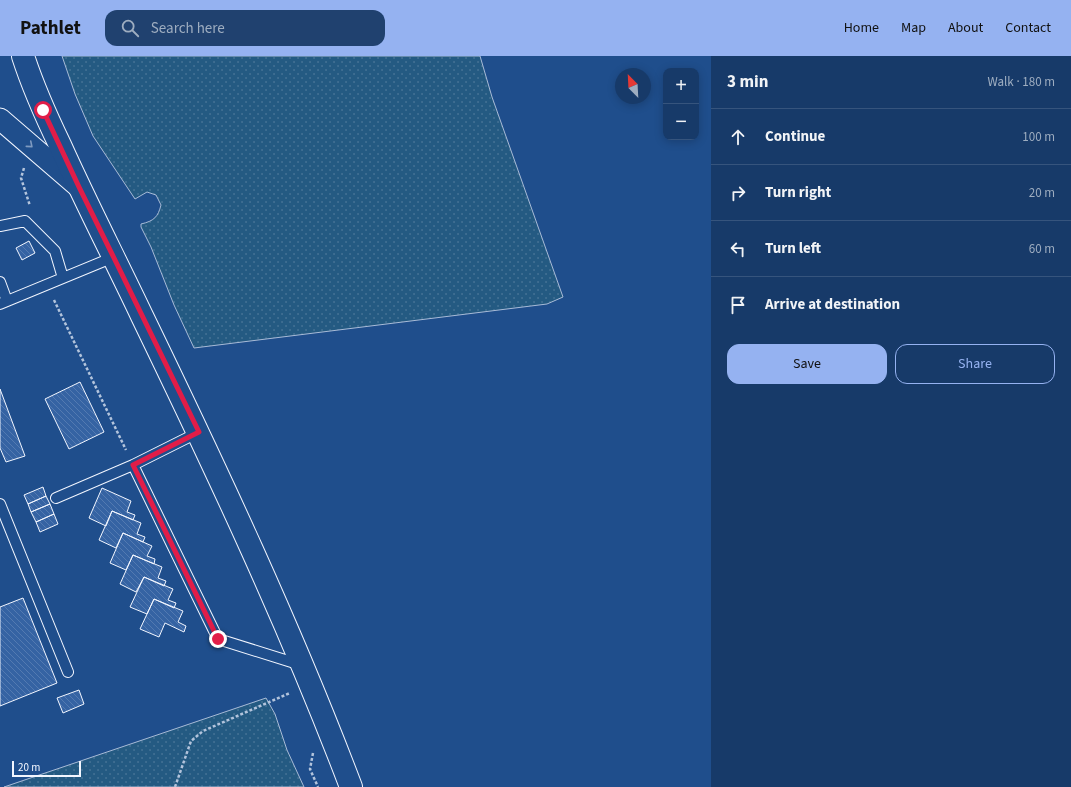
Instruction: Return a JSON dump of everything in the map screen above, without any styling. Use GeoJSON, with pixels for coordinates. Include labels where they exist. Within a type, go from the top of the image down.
{"type":"FeatureCollection","features":[{"type":"Feature","properties":{"kind":"main road"},"geometry":{"type":"LineString","coordinates":[[23,56],[43,110],[79,187],[199,432],[303,665],[351,787]]}},
{"type":"Feature","properties":{"kind":"street"},"geometry":{"type":"LineString","coordinates":[[0,119],[79,187]]}},
{"type":"Feature","properties":{"kind":"lane"},"geometry":{"type":"LineString","coordinates":[[0,226],[25,221],[54,251],[63,278]]}},
{"type":"Feature","properties":{"kind":"lane"},"geometry":{"type":"LineString","coordinates":[[0,282],[4,302],[114,258]]}},
{"type":"Feature","properties":{"kind":"lane"},"geometry":{"type":"LineString","coordinates":[[56,498],[133,465],[199,432]]}},
{"type":"Feature","properties":{"kind":"lane"},"geometry":{"type":"LineString","coordinates":[[133,465],[218,639],[303,665]]}},
{"type":"Feature","properties":{"kind":"lane"},"geometry":{"type":"LineString","coordinates":[[0,504],[68,672]]}},
{"type":"Feature","properties":{"kind":"path"},"geometry":{"type":"LineString","coordinates":[[24,166],[21,178],[38,235]]}},
{"type":"Feature","properties":{"kind":"path"},"geometry":{"type":"LineString","coordinates":[[46,285],[133,465]]}},
{"type":"Feature","properties":{"kind":"path"},"geometry":{"type":"LineString","coordinates":[[175,787],[191,741],[203,731],[294,692]]}},
{"type":"Feature","properties":{"kind":"shaded area"},"geometry":{"type":"Polygon","coordinates":[[[62,56],[480,56],[492,97],[563,297],[547,304],[194,348],[141,227],[141,224],[155,218],[161,205],[156,195],[147,192],[135,199],[93,136],[75,94],[62,56]]]}},
{"type":"Feature","properties":{"kind":"shaded area"},"geometry":{"type":"Polygon","coordinates":[[[266,698],[275,714],[287,750],[304,787],[4,787],[266,698]]]}},
{"type":"Feature","properties":{"kind":"building"},"geometry":{"type":"Polygon","coordinates":[[[29,241],[35,253],[22,260],[16,248],[29,241]]]}},
{"type":"Feature","properties":{"kind":"building"},"geometry":{"type":"Polygon","coordinates":[[[80,382],[104,432],[69,449],[45,399],[80,382]]]}},
{"type":"Feature","properties":{"kind":"building"},"geometry":{"type":"Polygon","coordinates":[[[0,389],[25,456],[6,462],[0,448],[0,389]]]}},
{"type":"Feature","properties":{"kind":"building"},"geometry":{"type":"Polygon","coordinates":[[[43,487],[46,496],[28,504],[24,495],[43,487]]]}},
{"type":"Feature","properties":{"kind":"building"},"geometry":{"type":"Polygon","coordinates":[[[102,488],[131,501],[127,512],[135,515],[133,520],[112,511],[106,526],[89,518],[102,488]]]}},
{"type":"Feature","properties":{"kind":"building"},"geometry":{"type":"Polygon","coordinates":[[[46,496],[50,504],[31,512],[28,504],[46,496]]]}},
{"type":"Feature","properties":{"kind":"building"},"geometry":{"type":"Polygon","coordinates":[[[50,504],[54,514],[36,522],[31,512],[50,504]]]}},
{"type":"Feature","properties":{"kind":"building"},"geometry":{"type":"Polygon","coordinates":[[[112,511],[141,523],[137,534],[145,537],[143,542],[123,533],[116,548],[99,540],[112,511]]]}},
{"type":"Feature","properties":{"kind":"building"},"geometry":{"type":"Polygon","coordinates":[[[54,514],[58,524],[40,532],[36,522],[54,514]]]}},
{"type":"Feature","properties":{"kind":"building"},"geometry":{"type":"Polygon","coordinates":[[[123,533],[152,546],[147,556],[155,559],[154,564],[133,555],[126,570],[110,563],[123,533]]]}},
{"type":"Feature","properties":{"kind":"building"},"geometry":{"type":"Polygon","coordinates":[[[133,555],[162,567],[158,578],[166,581],[164,586],[144,577],[136,592],[120,584],[133,555]]]}},
{"type":"Feature","properties":{"kind":"building"},"geometry":{"type":"Polygon","coordinates":[[[144,577],[173,589],[168,600],[176,603],[174,608],[154,599],[147,614],[130,607],[144,577]]]}},
{"type":"Feature","properties":{"kind":"building"},"geometry":{"type":"Polygon","coordinates":[[[23,598],[57,683],[0,706],[0,607],[23,598]]]}},
{"type":"Feature","properties":{"kind":"building"},"geometry":{"type":"Polygon","coordinates":[[[154,599],[183,611],[178,622],[186,626],[184,632],[165,623],[159,637],[140,629],[154,599]]]}},
{"type":"Feature","properties":{"kind":"building"},"geometry":{"type":"Polygon","coordinates":[[[79,690],[84,704],[63,713],[57,698],[79,690]]]}},
{"type":"Feature","properties":{"kind":"route"},"geometry":{"type":"LineString","coordinates":[[43,110],[199,432],[133,465],[218,639]]}}]}
